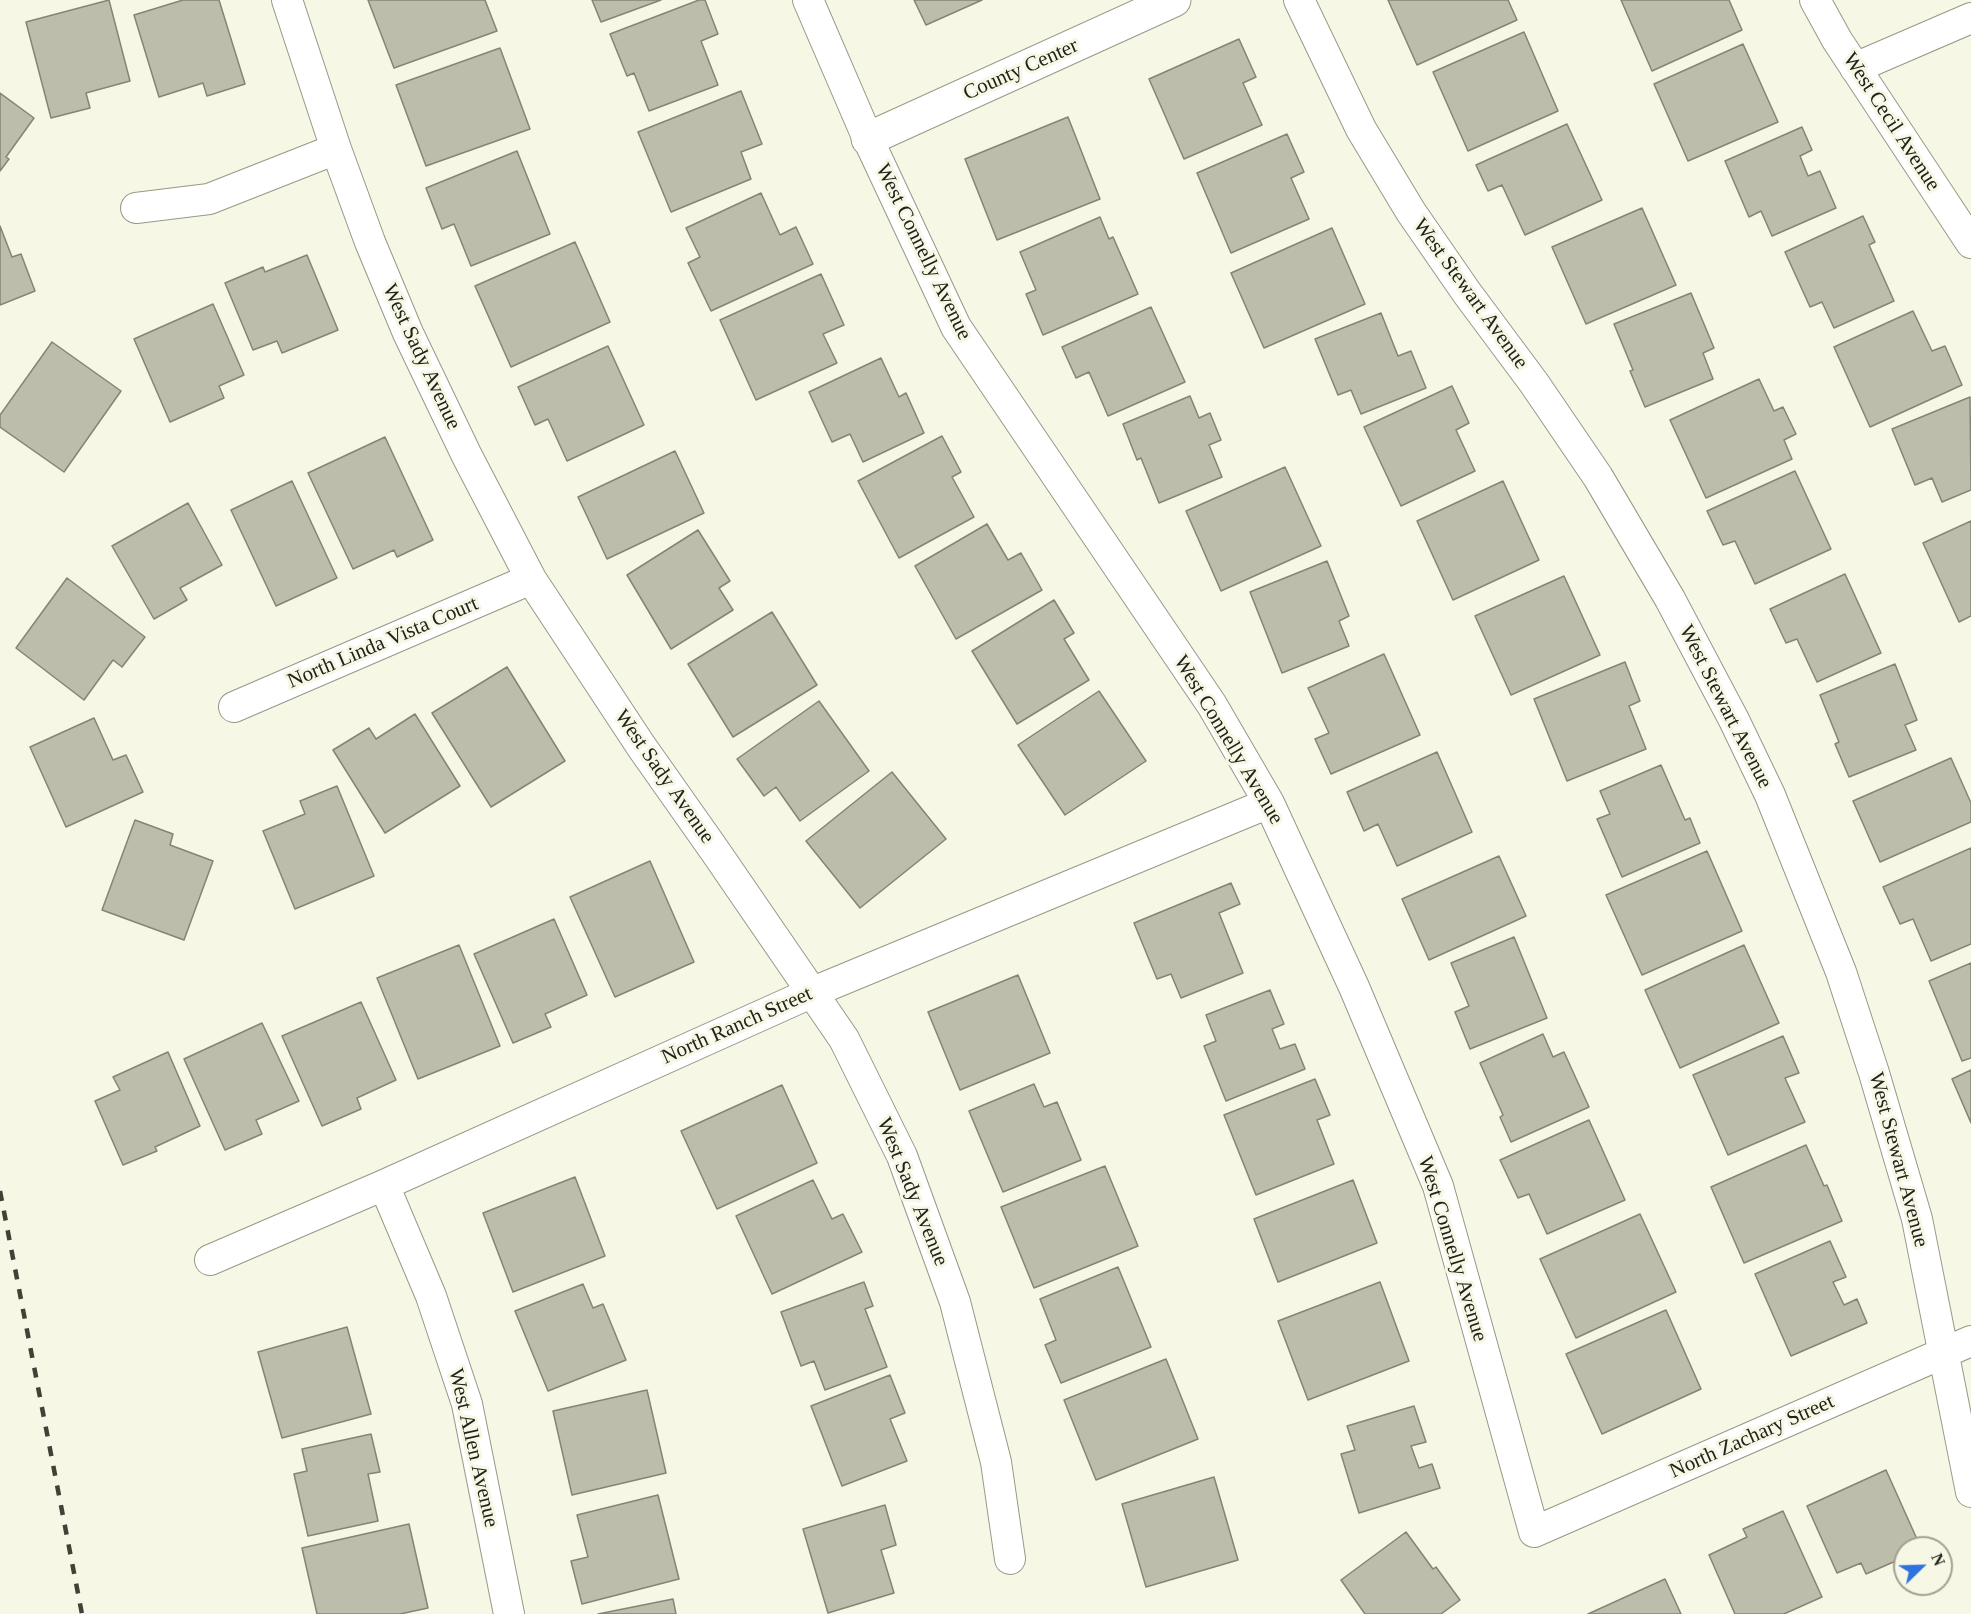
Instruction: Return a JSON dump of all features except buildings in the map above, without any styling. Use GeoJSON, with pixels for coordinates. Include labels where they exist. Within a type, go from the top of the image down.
{"type":"FeatureCollection","features":[{"type":"Feature","properties":{"kind":"street","name":"West Sady Avenue"},"geometry":{"type":"LineString","coordinates":[[287,0],[336,149],[370,242],[408,333],[467,456],[531,579],[641,746],[844,1039],[902,1156],[955,1302],[996,1462],[1010,1559]]}},
{"type":"Feature","properties":{"kind":"street","name":"West Connelly Avenue"},"geometry":{"type":"LineString","coordinates":[[808,0],[868,139],[956,327],[1212,705],[1269,803],[1354,987],[1438,1186],[1534,1532]]}},
{"type":"Feature","properties":{"kind":"street","name":"County Center"},"geometry":{"type":"LineString","coordinates":[[868,139],[1174,0]]}},
{"type":"Feature","properties":{"kind":"street","name":"West Stewart Avenue"},"geometry":{"type":"LineString","coordinates":[[1299,0],[1362,129],[1395,184],[1467,293],[1598,477],[1670,599],[1770,795],[1841,972],[1875,1072],[1917,1220],[1971,1492]]}},
{"type":"Feature","properties":{"kind":"street","name":"West Cecil Avenue"},"geometry":{"type":"LineString","coordinates":[[1815,0],[1856,68],[1971,243]]}},
{"type":"Feature","properties":{"kind":"street"},"geometry":{"type":"LineString","coordinates":[[1856,68],[1971,18]]}},
{"type":"Feature","properties":{"kind":"street"},"geometry":{"type":"LineString","coordinates":[[136,208],[209,199],[336,149]]}},
{"type":"Feature","properties":{"kind":"street","name":"North Linda Vista Court"},"geometry":{"type":"LineString","coordinates":[[234,707],[531,579]]}},
{"type":"Feature","properties":{"kind":"street","name":"North Ranch Street"},"geometry":{"type":"LineString","coordinates":[[210,1260],[384,1185],[813,992],[1269,803]]}},
{"type":"Feature","properties":{"kind":"street","name":"West Allen Avenue"},"geometry":{"type":"LineString","coordinates":[[384,1185],[431,1296],[467,1404],[509,1614]]}},
{"type":"Feature","properties":{"kind":"street","name":"North Zachary Street"},"geometry":{"type":"LineString","coordinates":[[1534,1532],[1971,1341]]}},
{"type":"Feature","properties":{"kind":"railway"},"geometry":{"type":"LineString","coordinates":[[0,1191],[82,1614]]}}]}
